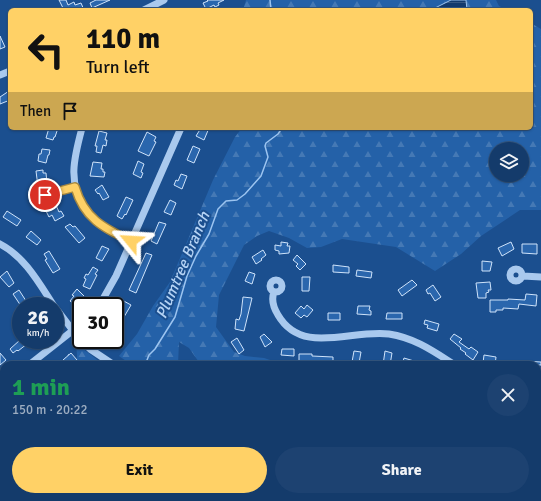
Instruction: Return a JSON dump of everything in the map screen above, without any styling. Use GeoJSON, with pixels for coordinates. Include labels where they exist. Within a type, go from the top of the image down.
{"type":"FeatureCollection","features":[{"type":"Feature","properties":{"kind":"street"},"geometry":{"type":"LineString","coordinates":[[159,7],[164,0]]}},
{"type":"Feature","properties":{"kind":"street"},"geometry":{"type":"LineString","coordinates":[[82,130],[74,162],[73,174],[75,187],[82,204],[96,222],[106,229],[131,241]]}},
{"type":"Feature","properties":{"kind":"street"},"geometry":{"type":"LineString","coordinates":[[104,297],[115,279],[180,130]]}},
{"type":"Feature","properties":{"kind":"street"},"geometry":{"type":"LineString","coordinates":[[43,196],[75,187]]}},
{"type":"Feature","properties":{"kind":"street"},"geometry":{"type":"LineString","coordinates":[[0,244],[11,250],[20,258],[48,297]]}},
{"type":"Feature","properties":{"kind":"street"},"geometry":{"type":"LineString","coordinates":[[523,276],[541,277]]}},
{"type":"Feature","properties":{"kind":"street"},"geometry":{"type":"LineString","coordinates":[[274,292],[272,301],[275,310],[283,322],[297,334],[315,339],[360,334],[388,334],[405,338],[427,347],[449,361]]}},
{"type":"Feature","properties":{"kind":"street"},"geometry":{"type":"LineString","coordinates":[[34,361],[72,331],[64,320]]}},
{"type":"Feature","properties":{"kind":"street"},"geometry":{"type":"LineString","coordinates":[[90,349],[108,361]]}},
{"type":"Feature","properties":{"kind":"path"},"geometry":{"type":"LineString","coordinates":[[64,359],[69,354]]}},
{"type":"Feature","properties":{"kind":"green space"},"geometry":{"type":"Polygon","coordinates":[[[246,0],[496,0],[499,6],[504,8],[244,8],[246,0]]]}},
{"type":"Feature","properties":{"kind":"green space"},"geometry":{"type":"Polygon","coordinates":[[[533,24],[541,29],[541,210],[520,210],[481,236],[461,254],[435,271],[396,247],[342,239],[321,247],[307,248],[289,238],[269,231],[257,236],[244,245],[219,295],[216,327],[234,352],[245,356],[264,358],[273,361],[198,361],[189,348],[179,342],[178,361],[126,361],[119,356],[137,334],[153,306],[170,282],[213,180],[235,137],[240,130],[533,130],[533,24]]]}},
{"type":"Feature","properties":{"kind":"green space"},"geometry":{"type":"Polygon","coordinates":[[[76,349],[83,349],[99,361],[77,361],[76,349]]]}},
{"type":"Feature","properties":{"kind":"shaded area"},"geometry":{"type":"Polygon","coordinates":[[[451,0],[466,0],[467,8],[435,8],[451,0]]]}},
{"type":"Feature","properties":{"kind":"building"},"geometry":{"type":"Polygon","coordinates":[[[59,0],[66,0],[68,5],[74,2],[75,5],[81,3],[83,8],[63,8],[59,0]]]}},
{"type":"Feature","properties":{"kind":"building"},"geometry":{"type":"Polygon","coordinates":[[[96,0],[110,0],[92,8],[90,3],[96,0]]]}},
{"type":"Feature","properties":{"kind":"building"},"geometry":{"type":"Polygon","coordinates":[[[207,0],[224,0],[218,3],[219,5],[215,7],[214,5],[206,8],[203,3],[208,1],[207,0]]]}},
{"type":"Feature","properties":{"kind":"building"},"geometry":{"type":"Polygon","coordinates":[[[0,36],[5,47],[0,49],[0,36]]]}},
{"type":"Feature","properties":{"kind":"building"},"geometry":{"type":"Polygon","coordinates":[[[8,92],[8,101],[0,104],[0,97],[8,92]]]}},
{"type":"Feature","properties":{"kind":"building"},"geometry":{"type":"Polygon","coordinates":[[[48,130],[57,130],[53,140],[46,138],[48,130]]]}},
{"type":"Feature","properties":{"kind":"building"},"geometry":{"type":"Polygon","coordinates":[[[200,130],[208,130],[204,140],[196,136],[200,130]]]}},
{"type":"Feature","properties":{"kind":"building"},"geometry":{"type":"Polygon","coordinates":[[[99,131],[107,133],[105,140],[107,140],[106,146],[103,145],[101,153],[96,152],[97,146],[95,146],[99,131]]]}},
{"type":"Feature","properties":{"kind":"building"},"geometry":{"type":"Polygon","coordinates":[[[147,132],[156,137],[154,141],[156,142],[149,156],[138,151],[147,132]]]}},
{"type":"Feature","properties":{"kind":"building"},"geometry":{"type":"Polygon","coordinates":[[[193,146],[200,149],[194,163],[187,160],[193,146]]]}},
{"type":"Feature","properties":{"kind":"building"},"geometry":{"type":"Polygon","coordinates":[[[42,149],[50,150],[46,163],[38,161],[39,154],[41,154],[42,149]]]}},
{"type":"Feature","properties":{"kind":"building"},"geometry":{"type":"Polygon","coordinates":[[[138,161],[144,164],[141,172],[143,173],[141,178],[133,174],[138,161]]]}},
{"type":"Feature","properties":{"kind":"building"},"geometry":{"type":"Polygon","coordinates":[[[93,162],[102,163],[101,169],[105,172],[104,177],[90,176],[93,162]]]}},
{"type":"Feature","properties":{"kind":"building"},"geometry":{"type":"Polygon","coordinates":[[[43,170],[43,173],[46,173],[47,183],[45,184],[45,187],[38,187],[36,171],[43,170]]]}},
{"type":"Feature","properties":{"kind":"building"},"geometry":{"type":"Polygon","coordinates":[[[181,174],[187,176],[182,189],[174,185],[176,180],[178,181],[181,174]]]}},
{"type":"Feature","properties":{"kind":"building"},"geometry":{"type":"Polygon","coordinates":[[[102,185],[109,197],[103,200],[99,193],[98,194],[95,190],[102,185]]]}},
{"type":"Feature","properties":{"kind":"building"},"geometry":{"type":"Polygon","coordinates":[[[126,197],[133,200],[126,215],[125,214],[122,219],[117,216],[126,197]]]}},
{"type":"Feature","properties":{"kind":"building"},"geometry":{"type":"Polygon","coordinates":[[[50,200],[52,204],[55,203],[59,212],[61,211],[64,216],[55,221],[52,215],[49,217],[45,209],[48,207],[45,202],[50,200]]]}},
{"type":"Feature","properties":{"kind":"building"},"geometry":{"type":"Polygon","coordinates":[[[170,200],[176,203],[171,215],[164,212],[170,200]]]}},
{"type":"Feature","properties":{"kind":"building"},"geometry":{"type":"Polygon","coordinates":[[[7,211],[21,220],[17,226],[3,217],[7,211]]]}},
{"type":"Feature","properties":{"kind":"building"},"geometry":{"type":"Polygon","coordinates":[[[159,222],[166,224],[157,244],[151,241],[159,222]]]}},
{"type":"Feature","properties":{"kind":"building"},"geometry":{"type":"Polygon","coordinates":[[[70,224],[73,227],[75,226],[85,238],[79,243],[65,227],[70,224]]]}},
{"type":"Feature","properties":{"kind":"building"},"geometry":{"type":"Polygon","coordinates":[[[31,231],[41,240],[37,245],[26,237],[31,231]]]}},
{"type":"Feature","properties":{"kind":"building"},"geometry":{"type":"Polygon","coordinates":[[[281,242],[288,243],[287,246],[290,246],[289,253],[279,254],[279,251],[275,250],[275,245],[281,246],[281,242]]]}},
{"type":"Feature","properties":{"kind":"building"},"geometry":{"type":"Polygon","coordinates":[[[511,242],[514,249],[502,256],[498,248],[511,242]]]}},
{"type":"Feature","properties":{"kind":"building"},"geometry":{"type":"Polygon","coordinates":[[[522,244],[537,244],[537,254],[522,253],[522,244]]]}},
{"type":"Feature","properties":{"kind":"building"},"geometry":{"type":"Polygon","coordinates":[[[102,246],[109,249],[102,261],[96,258],[102,246]]]}},
{"type":"Feature","properties":{"kind":"building"},"geometry":{"type":"Polygon","coordinates":[[[263,250],[266,255],[256,264],[252,257],[263,250]]]}},
{"type":"Feature","properties":{"kind":"building"},"geometry":{"type":"Polygon","coordinates":[[[49,251],[60,269],[53,273],[45,260],[47,259],[44,254],[49,251]]]}},
{"type":"Feature","properties":{"kind":"building"},"geometry":{"type":"Polygon","coordinates":[[[146,253],[152,255],[136,293],[129,290],[146,253]]]}},
{"type":"Feature","properties":{"kind":"building"},"geometry":{"type":"Polygon","coordinates":[[[297,255],[306,264],[300,270],[296,266],[298,264],[293,260],[297,255]]]}},
{"type":"Feature","properties":{"kind":"building"},"geometry":{"type":"Polygon","coordinates":[[[482,261],[492,262],[490,271],[482,271],[482,261]]]}},
{"type":"Feature","properties":{"kind":"building"},"geometry":{"type":"Polygon","coordinates":[[[333,265],[349,267],[349,273],[333,272],[333,265]]]}},
{"type":"Feature","properties":{"kind":"building"},"geometry":{"type":"Polygon","coordinates":[[[93,267],[98,270],[95,274],[97,275],[90,289],[83,286],[86,279],[84,278],[93,267]]]}},
{"type":"Feature","properties":{"kind":"building"},"geometry":{"type":"Polygon","coordinates":[[[357,270],[372,272],[371,278],[356,276],[357,270]]]}},
{"type":"Feature","properties":{"kind":"building"},"geometry":{"type":"Polygon","coordinates":[[[7,271],[14,283],[9,287],[0,277],[7,271]]]}},
{"type":"Feature","properties":{"kind":"building"},"geometry":{"type":"Polygon","coordinates":[[[249,272],[255,274],[252,284],[245,281],[249,272]]]}},
{"type":"Feature","properties":{"kind":"building"},"geometry":{"type":"Polygon","coordinates":[[[302,277],[310,277],[309,291],[302,291],[302,277]]]}},
{"type":"Feature","properties":{"kind":"building"},"geometry":{"type":"Polygon","coordinates":[[[412,280],[417,285],[402,296],[398,290],[412,280]]]}},
{"type":"Feature","properties":{"kind":"building"},"geometry":{"type":"Polygon","coordinates":[[[490,282],[491,290],[488,290],[489,292],[486,293],[486,298],[478,298],[476,283],[490,282]]]}},
{"type":"Feature","properties":{"kind":"building"},"geometry":{"type":"Polygon","coordinates":[[[433,285],[441,297],[435,301],[426,290],[433,285]]]}},
{"type":"Feature","properties":{"kind":"building"},"geometry":{"type":"Polygon","coordinates":[[[77,289],[84,296],[73,297],[74,296],[72,295],[77,289]]]}},
{"type":"Feature","properties":{"kind":"building"},"geometry":{"type":"Polygon","coordinates":[[[19,290],[24,297],[15,297],[13,294],[19,290]]]}},
{"type":"Feature","properties":{"kind":"building"},"geometry":{"type":"Polygon","coordinates":[[[526,294],[537,295],[536,306],[519,304],[518,309],[503,308],[503,310],[490,312],[490,300],[525,300],[526,294]]]}},
{"type":"Feature","properties":{"kind":"building"},"geometry":{"type":"Polygon","coordinates":[[[243,297],[252,298],[244,331],[235,329],[236,319],[239,320],[241,314],[243,297]]]}},
{"type":"Feature","properties":{"kind":"building"},"geometry":{"type":"Polygon","coordinates":[[[124,301],[131,305],[124,317],[124,301]]]}},
{"type":"Feature","properties":{"kind":"building"},"geometry":{"type":"Polygon","coordinates":[[[307,305],[313,310],[307,317],[304,315],[301,318],[295,313],[301,306],[304,309],[307,305]]]}},
{"type":"Feature","properties":{"kind":"building"},"geometry":{"type":"Polygon","coordinates":[[[358,306],[370,306],[369,310],[371,311],[371,315],[357,314],[358,306]]]}},
{"type":"Feature","properties":{"kind":"building"},"geometry":{"type":"Polygon","coordinates":[[[328,313],[340,313],[340,320],[328,320],[328,313]]]}},
{"type":"Feature","properties":{"kind":"building"},"geometry":{"type":"Polygon","coordinates":[[[387,313],[402,313],[402,319],[386,319],[387,313]]]}},
{"type":"Feature","properties":{"kind":"building"},"geometry":{"type":"Polygon","coordinates":[[[425,320],[439,324],[437,331],[427,328],[428,325],[424,324],[425,320]]]}},
{"type":"Feature","properties":{"kind":"building"},"geometry":{"type":"Polygon","coordinates":[[[264,334],[272,342],[265,347],[260,337],[264,334]]]}},
{"type":"Feature","properties":{"kind":"building"},"geometry":{"type":"Polygon","coordinates":[[[454,334],[462,339],[459,342],[469,349],[471,347],[478,352],[473,360],[450,339],[454,334]]]}},
{"type":"Feature","properties":{"kind":"building"},"geometry":{"type":"Polygon","coordinates":[[[237,338],[244,350],[239,354],[231,342],[237,338]]]}},
{"type":"Feature","properties":{"kind":"building"},"geometry":{"type":"Polygon","coordinates":[[[12,347],[12,349],[21,349],[13,353],[10,349],[12,347]]]}},
{"type":"Feature","properties":{"kind":"building"},"geometry":{"type":"Polygon","coordinates":[[[282,349],[294,349],[294,356],[281,355],[282,349]]]}},
{"type":"Feature","properties":{"kind":"building"},"geometry":{"type":"Polygon","coordinates":[[[354,351],[361,352],[359,361],[352,361],[354,351]]]}},
{"type":"Feature","properties":{"kind":"building"},"geometry":{"type":"Polygon","coordinates":[[[385,351],[392,353],[391,361],[384,361],[385,351]]]}},
{"type":"Feature","properties":{"kind":"building"},"geometry":{"type":"Polygon","coordinates":[[[0,353],[6,360],[0,361],[0,353]]]}},
{"type":"Feature","properties":{"kind":"building"},"geometry":{"type":"Polygon","coordinates":[[[71,353],[77,360],[64,361],[63,360],[71,353]]]}},
{"type":"Feature","properties":{"kind":"building"},"geometry":{"type":"Polygon","coordinates":[[[299,354],[333,357],[333,361],[299,361],[299,354]]]}},
{"type":"Feature","properties":{"kind":"building"},"geometry":{"type":"Polygon","coordinates":[[[484,355],[496,357],[496,361],[483,361],[484,355]]]}},
{"type":"Feature","properties":{"kind":"building"},"geometry":{"type":"Polygon","coordinates":[[[404,358],[414,361],[403,361],[404,358]]]}},
{"type":"Feature","properties":{"kind":"waterway","name":"Plumtree Branch"},"geometry":{"type":"LineString","coordinates":[[270,0],[271,8]]}},
{"type":"Feature","properties":{"kind":"waterway","name":"Plumtree Branch"},"geometry":{"type":"LineString","coordinates":[[147,361],[149,355],[155,349],[175,317],[187,276],[196,256],[209,234],[218,209],[226,201],[237,200],[245,194],[261,176],[268,157],[265,146],[266,143],[278,134],[281,130]]}},
{"type":"Feature","properties":{"kind":"route"},"geometry":{"type":"LineString","coordinates":[[45,195],[75,187],[77,196],[96,222],[106,229],[131,241]]}}]}
